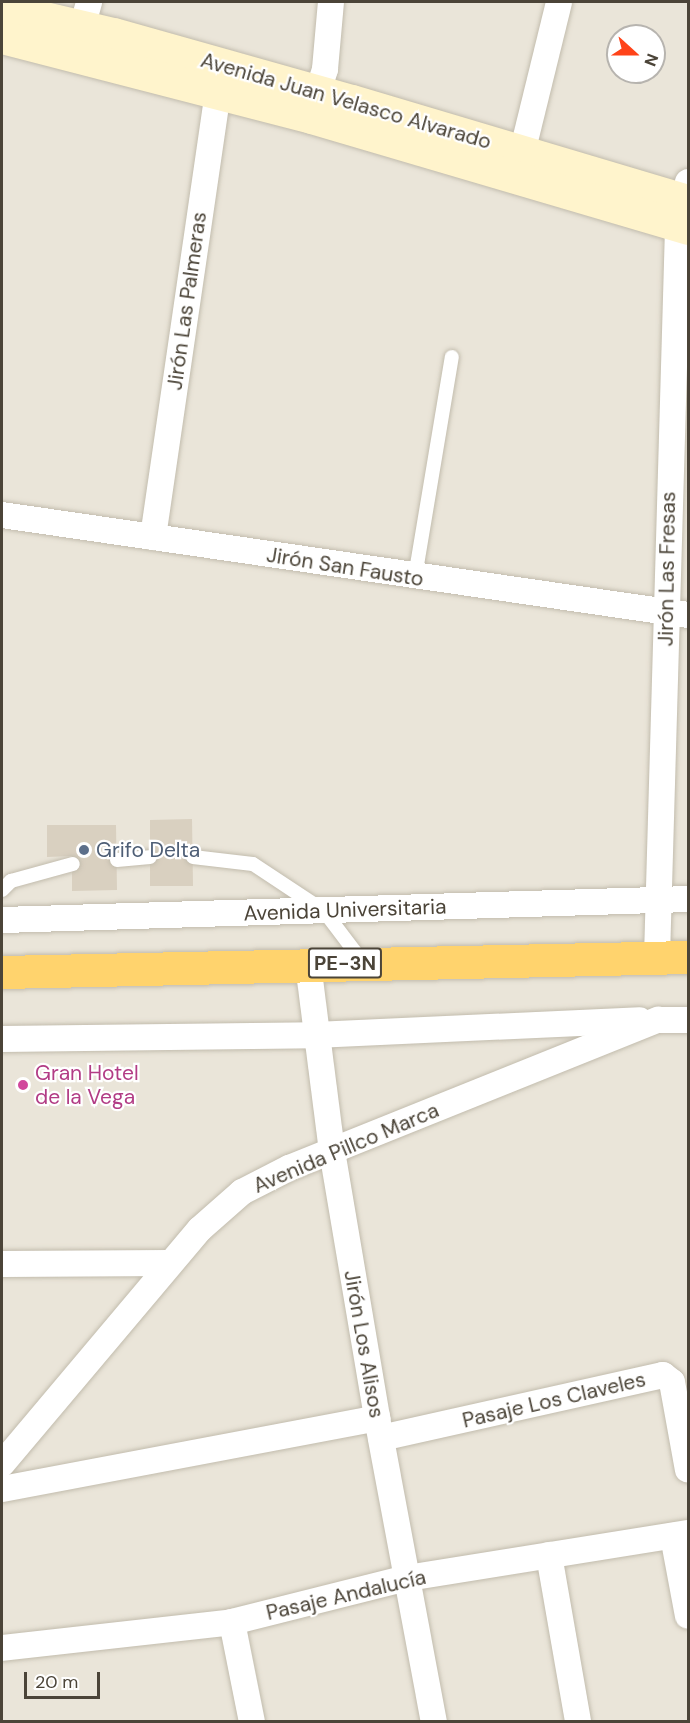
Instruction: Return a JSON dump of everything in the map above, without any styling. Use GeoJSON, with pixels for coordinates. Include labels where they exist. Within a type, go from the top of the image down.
{"type":"FeatureCollection","features":[{"type":"Feature","properties":{"kind":"highway","name":"PE-3N"},"geometry":{"type":"LineString","coordinates":[[2,972],[363,962],[673,957]]}},
{"type":"Feature","properties":{"kind":"street"},"geometry":{"type":"LineString","coordinates":[[318,91],[325,69],[331,2]]}},
{"type":"Feature","properties":{"kind":"street"},"geometry":{"type":"LineString","coordinates":[[522,153],[559,2]]}},
{"type":"Feature","properties":{"kind":"street","name":"Avenida Juan Velasco Alvarado"},"geometry":{"type":"LineString","coordinates":[[2,8],[86,14],[219,79],[311,117],[685,208]]}},
{"type":"Feature","properties":{"kind":"street","name":"Avenida Juan Velasco Alvarado"},"geometry":{"type":"LineString","coordinates":[[2,37],[219,79],[318,91],[522,153],[685,208]]}},
{"type":"Feature","properties":{"kind":"street","name":"Jirón Las Palmeras"},"geometry":{"type":"LineString","coordinates":[[153,537],[219,79]]}},
{"type":"Feature","properties":{"kind":"street","name":"Jirón Las Fresas"},"geometry":{"type":"LineString","coordinates":[[673,957],[659,899],[678,614],[679,435],[685,208]]}},
{"type":"Feature","properties":{"kind":"street","name":"Jirón San Fausto"},"geometry":{"type":"LineString","coordinates":[[2,515],[415,578],[678,614]]}},
{"type":"Feature","properties":{"kind":"street","name":"Avenida Universitaria"},"geometry":{"type":"LineString","coordinates":[[2,920],[688,899]]}},
{"type":"Feature","properties":{"kind":"street","name":"Jirón Los Alisos"},"geometry":{"type":"LineString","coordinates":[[308,964],[315,1035],[332,1151],[379,1428],[434,1722]]}},
{"type":"Feature","properties":{"kind":"street"},"geometry":{"type":"LineString","coordinates":[[2,1039],[315,1035],[658,1020]]}},
{"type":"Feature","properties":{"kind":"street","name":"Avenida Pillco Marca"},"geometry":{"type":"LineString","coordinates":[[2,1464],[200,1229],[242,1192],[332,1151],[658,1020],[688,1020]]}},
{"type":"Feature","properties":{"kind":"street"},"geometry":{"type":"LineString","coordinates":[[2,1264],[171,1263]]}},
{"type":"Feature","properties":{"kind":"street","name":"Pasaje Los Claveles"},"geometry":{"type":"LineString","coordinates":[[2,1489],[379,1428],[663,1376],[672,1382],[688,1470]]}},
{"type":"Feature","properties":{"kind":"street"},"geometry":{"type":"LineString","coordinates":[[681,1534],[688,1616]]}},
{"type":"Feature","properties":{"kind":"street","name":"Pasaje Andalucía"},"geometry":{"type":"LineString","coordinates":[[2,1648],[232,1622],[407,1578],[681,1534]]}},
{"type":"Feature","properties":{"kind":"street"},"geometry":{"type":"LineString","coordinates":[[549,1556],[578,1722]]}},
{"type":"Feature","properties":{"kind":"street"},"geometry":{"type":"LineString","coordinates":[[232,1622],[252,1722]]}},
{"type":"Feature","properties":{"kind":"lane"},"geometry":{"type":"LineString","coordinates":[[415,578],[452,357]]}},
{"type":"Feature","properties":{"kind":"lane"},"geometry":{"type":"LineString","coordinates":[[117,860],[150,857]]}},
{"type":"Feature","properties":{"kind":"lane"},"geometry":{"type":"LineString","coordinates":[[193,857],[253,864],[324,911],[363,962]]}},
{"type":"Feature","properties":{"kind":"lane"},"geometry":{"type":"LineString","coordinates":[[2,890],[10,881],[73,864]]}},
{"type":"Feature","properties":{"kind":"shaded area"},"geometry":{"type":"Polygon","coordinates":[[[2,2],[688,2],[688,1721],[2,1721],[2,2]]]}},
{"type":"Feature","properties":{"kind":"building"},"geometry":{"type":"Polygon","coordinates":[[[192,819],[193,886],[150,886],[150,820],[192,819]]]}},
{"type":"Feature","properties":{"kind":"building"},"geometry":{"type":"Polygon","coordinates":[[[47,825],[116,825],[117,890],[72,891],[72,856],[47,857],[47,825]]]}},
{"type":"Feature","properties":{"kind":"place","name":"Grifo Delta"},"geometry":{"type":"Point","coordinates":[84,850]}},
{"type":"Feature","properties":{"kind":"place","name":"Gran Hotel de la Vega"},"geometry":{"type":"Point","coordinates":[23,1085]}}]}
